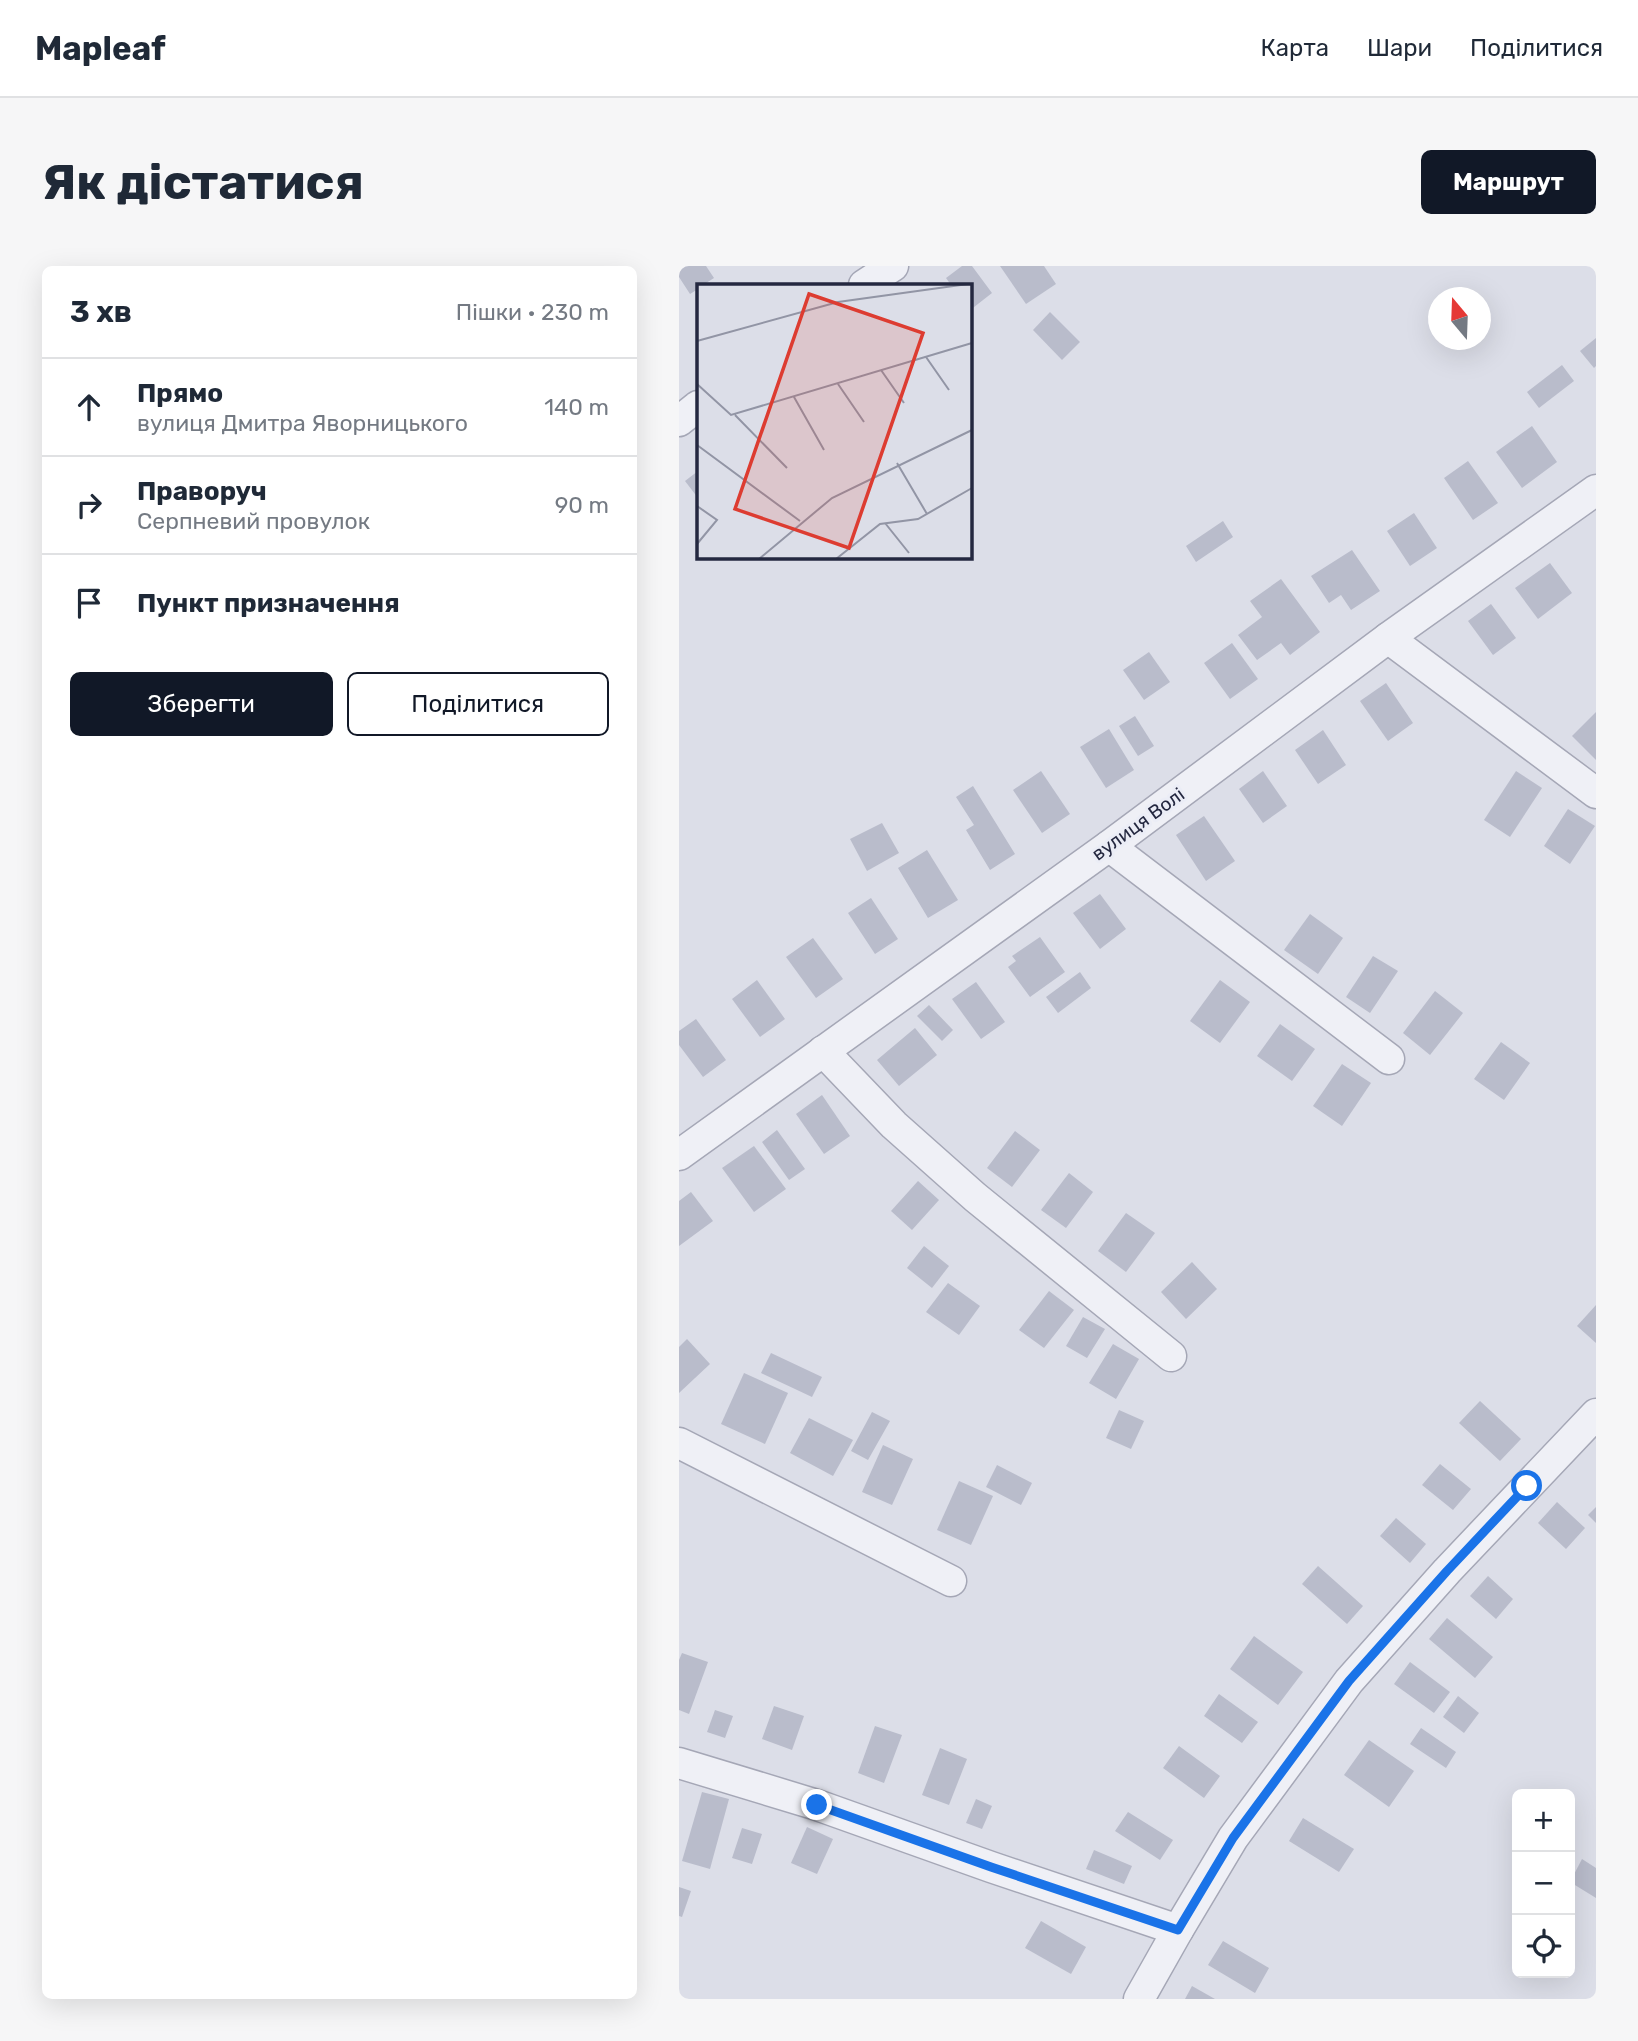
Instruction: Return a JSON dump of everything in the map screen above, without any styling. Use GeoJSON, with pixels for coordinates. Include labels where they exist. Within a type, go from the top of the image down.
{"type":"FeatureCollection","features":[{"type":"Feature","properties":{"kind":"street"},"geometry":{"type":"LineString","coordinates":[[866,284],[893,266]]}},
{"type":"Feature","properties":{"kind":"street"},"geometry":{"type":"LineString","coordinates":[[679,421],[697,407]]}},
{"type":"Feature","properties":{"kind":"street","name":"вулиця Волі"},"geometry":{"type":"LineString","coordinates":[[679,1155],[1109,846],[1388,638],[1596,490]]}},
{"type":"Feature","properties":{"kind":"street"},"geometry":{"type":"LineString","coordinates":[[1388,638],[1596,793]]}},
{"type":"Feature","properties":{"kind":"street"},"geometry":{"type":"LineString","coordinates":[[1109,846],[1389,1059]]}},
{"type":"Feature","properties":{"kind":"street"},"geometry":{"type":"LineString","coordinates":[[823,1051],[894,1125],[975,1197],[1171,1356]]}},
{"type":"Feature","properties":{"kind":"street"},"geometry":{"type":"LineString","coordinates":[[1139,1999],[1233,1838],[1349,1681],[1447,1571],[1596,1414]]}},
{"type":"Feature","properties":{"kind":"street"},"geometry":{"type":"LineString","coordinates":[[679,1443],[951,1581]]}},
{"type":"Feature","properties":{"kind":"street"},"geometry":{"type":"LineString","coordinates":[[679,1763],[817,1805],[1178,1930]]}},
{"type":"Feature","properties":{"kind":"building"},"geometry":{"type":"Polygon","coordinates":[[[679,266],[706,266],[714,278],[705,284],[697,284],[697,290],[690,294],[679,277],[679,266]]]}},
{"type":"Feature","properties":{"kind":"building"},"geometry":{"type":"Polygon","coordinates":[[[962,266],[972,266],[992,293],[971,309],[971,284],[950,284],[946,278],[962,266]]]}},
{"type":"Feature","properties":{"kind":"building"},"geometry":{"type":"Polygon","coordinates":[[[1000,266],[1044,266],[1056,284],[1026,304],[1000,266]]]}},
{"type":"Feature","properties":{"kind":"building"},"geometry":{"type":"Polygon","coordinates":[[[1050,312],[1080,342],[1062,360],[1033,330],[1050,312]]]}},
{"type":"Feature","properties":{"kind":"building"},"geometry":{"type":"Polygon","coordinates":[[[1596,338],[1596,366],[1594,368],[1580,351],[1596,338]]]}},
{"type":"Feature","properties":{"kind":"building"},"geometry":{"type":"Polygon","coordinates":[[[1562,365],[1574,381],[1539,408],[1527,392],[1562,365]]]}},
{"type":"Feature","properties":{"kind":"building"},"geometry":{"type":"Polygon","coordinates":[[[1532,426],[1557,462],[1522,488],[1496,452],[1532,426]]]}},
{"type":"Feature","properties":{"kind":"building"},"geometry":{"type":"Polygon","coordinates":[[[1468,461],[1498,503],[1473,520],[1444,478],[1468,461]]]}},
{"type":"Feature","properties":{"kind":"building"},"geometry":{"type":"Polygon","coordinates":[[[697,472],[697,497],[685,481],[697,472]]]}},
{"type":"Feature","properties":{"kind":"building"},"geometry":{"type":"Polygon","coordinates":[[[1414,513],[1437,548],[1410,566],[1387,531],[1414,513]]]}},
{"type":"Feature","properties":{"kind":"building"},"geometry":{"type":"Polygon","coordinates":[[[1223,521],[1233,537],[1196,562],[1186,546],[1223,521]]]}},
{"type":"Feature","properties":{"kind":"building"},"geometry":{"type":"Polygon","coordinates":[[[1352,550],[1380,591],[1351,610],[1341,595],[1329,603],[1311,576],[1352,550]]]}},
{"type":"Feature","properties":{"kind":"building"},"geometry":{"type":"Polygon","coordinates":[[[1550,563],[1572,593],[1538,619],[1515,588],[1550,563]]]}},
{"type":"Feature","properties":{"kind":"building"},"geometry":{"type":"Polygon","coordinates":[[[1281,579],[1320,632],[1290,655],[1281,643],[1257,660],[1238,635],[1262,617],[1250,601],[1281,579]]]}},
{"type":"Feature","properties":{"kind":"building"},"geometry":{"type":"Polygon","coordinates":[[[1491,604],[1516,638],[1493,655],[1468,621],[1491,604]]]}},
{"type":"Feature","properties":{"kind":"building"},"geometry":{"type":"Polygon","coordinates":[[[1232,643],[1258,679],[1230,699],[1204,663],[1232,643]]]}},
{"type":"Feature","properties":{"kind":"building"},"geometry":{"type":"Polygon","coordinates":[[[1149,652],[1170,682],[1144,700],[1123,670],[1149,652]]]}},
{"type":"Feature","properties":{"kind":"building"},"geometry":{"type":"Polygon","coordinates":[[[1386,683],[1413,723],[1388,741],[1360,701],[1386,683]]]}},
{"type":"Feature","properties":{"kind":"building"},"geometry":{"type":"Polygon","coordinates":[[[1596,712],[1596,760],[1572,736],[1596,712]]]}},
{"type":"Feature","properties":{"kind":"building"},"geometry":{"type":"Polygon","coordinates":[[[1135,716],[1154,746],[1138,756],[1119,726],[1135,716]]]}},
{"type":"Feature","properties":{"kind":"building"},"geometry":{"type":"Polygon","coordinates":[[[1109,729],[1134,770],[1106,788],[1080,747],[1109,729]]]}},
{"type":"Feature","properties":{"kind":"building"},"geometry":{"type":"Polygon","coordinates":[[[1323,730],[1346,765],[1318,784],[1295,750],[1323,730]]]}},
{"type":"Feature","properties":{"kind":"building"},"geometry":{"type":"Polygon","coordinates":[[[1041,771],[1070,814],[1042,833],[1013,790],[1041,771]]]}},
{"type":"Feature","properties":{"kind":"building"},"geometry":{"type":"Polygon","coordinates":[[[1263,771],[1287,806],[1263,823],[1239,789],[1263,771]]]}},
{"type":"Feature","properties":{"kind":"building"},"geometry":{"type":"Polygon","coordinates":[[[1516,771],[1542,788],[1510,837],[1484,820],[1516,771]]]}},
{"type":"Feature","properties":{"kind":"building"},"geometry":{"type":"Polygon","coordinates":[[[973,786],[1015,854],[990,870],[966,830],[974,825],[956,797],[973,786]]]}},
{"type":"Feature","properties":{"kind":"building"},"geometry":{"type":"Polygon","coordinates":[[[1568,809],[1595,826],[1570,864],[1544,846],[1568,809]]]}},
{"type":"Feature","properties":{"kind":"building"},"geometry":{"type":"Polygon","coordinates":[[[1204,816],[1235,861],[1206,881],[1176,835],[1204,816]]]}},
{"type":"Feature","properties":{"kind":"building"},"geometry":{"type":"Polygon","coordinates":[[[882,823],[899,853],[867,871],[850,839],[882,823]]]}},
{"type":"Feature","properties":{"kind":"building"},"geometry":{"type":"Polygon","coordinates":[[[927,850],[958,900],[928,918],[898,868],[927,850]]]}},
{"type":"Feature","properties":{"kind":"building"},"geometry":{"type":"Polygon","coordinates":[[[1100,894],[1126,929],[1100,949],[1073,913],[1100,894]]]}},
{"type":"Feature","properties":{"kind":"building"},"geometry":{"type":"Polygon","coordinates":[[[871,898],[898,939],[875,954],[848,913],[871,898]]]}},
{"type":"Feature","properties":{"kind":"building"},"geometry":{"type":"Polygon","coordinates":[[[1310,914],[1343,938],[1318,974],[1284,950],[1310,914]]]}},
{"type":"Feature","properties":{"kind":"building"},"geometry":{"type":"Polygon","coordinates":[[[1040,937],[1065,972],[1030,997],[1008,967],[1016,961],[1012,956],[1040,937]]]}},
{"type":"Feature","properties":{"kind":"building"},"geometry":{"type":"Polygon","coordinates":[[[813,938],[843,979],[816,998],[786,957],[813,938]]]}},
{"type":"Feature","properties":{"kind":"building"},"geometry":{"type":"Polygon","coordinates":[[[1373,956],[1398,971],[1370,1013],[1346,997],[1373,956]]]}},
{"type":"Feature","properties":{"kind":"building"},"geometry":{"type":"Polygon","coordinates":[[[1080,972],[1091,988],[1058,1013],[1046,997],[1080,972]]]}},
{"type":"Feature","properties":{"kind":"building"},"geometry":{"type":"Polygon","coordinates":[[[757,980],[785,1019],[760,1037],[732,999],[757,980]]]}},
{"type":"Feature","properties":{"kind":"building"},"geometry":{"type":"Polygon","coordinates":[[[1220,980],[1250,1002],[1220,1043],[1190,1021],[1220,980]]]}},
{"type":"Feature","properties":{"kind":"building"},"geometry":{"type":"Polygon","coordinates":[[[976,982],[1005,1022],[981,1039],[952,999],[976,982]]]}},
{"type":"Feature","properties":{"kind":"building"},"geometry":{"type":"Polygon","coordinates":[[[1435,991],[1463,1013],[1430,1055],[1403,1033],[1435,991]]]}},
{"type":"Feature","properties":{"kind":"building"},"geometry":{"type":"Polygon","coordinates":[[[929,1005],[953,1030],[942,1041],[917,1016],[929,1005]]]}},
{"type":"Feature","properties":{"kind":"building"},"geometry":{"type":"Polygon","coordinates":[[[696,1019],[726,1060],[703,1077],[679,1045],[679,1031],[696,1019]]]}},
{"type":"Feature","properties":{"kind":"building"},"geometry":{"type":"Polygon","coordinates":[[[1280,1024],[1315,1049],[1292,1081],[1257,1056],[1280,1024]]]}},
{"type":"Feature","properties":{"kind":"building"},"geometry":{"type":"Polygon","coordinates":[[[915,1028],[937,1055],[899,1086],[877,1060],[915,1028]]]}},
{"type":"Feature","properties":{"kind":"building"},"geometry":{"type":"Polygon","coordinates":[[[1501,1042],[1530,1063],[1504,1100],[1474,1079],[1501,1042]]]}},
{"type":"Feature","properties":{"kind":"building"},"geometry":{"type":"Polygon","coordinates":[[[1342,1064],[1371,1083],[1342,1126],[1313,1106],[1342,1064]]]}},
{"type":"Feature","properties":{"kind":"building"},"geometry":{"type":"Polygon","coordinates":[[[822,1095],[850,1136],[824,1154],[796,1114],[822,1095]]]}},
{"type":"Feature","properties":{"kind":"building"},"geometry":{"type":"Polygon","coordinates":[[[777,1130],[805,1169],[789,1180],[762,1142],[777,1130]]]}},
{"type":"Feature","properties":{"kind":"building"},"geometry":{"type":"Polygon","coordinates":[[[1015,1131],[1040,1150],[1012,1187],[987,1168],[1015,1131]]]}},
{"type":"Feature","properties":{"kind":"building"},"geometry":{"type":"Polygon","coordinates":[[[754,1146],[786,1189],[754,1212],[722,1168],[754,1146]]]}},
{"type":"Feature","properties":{"kind":"building"},"geometry":{"type":"Polygon","coordinates":[[[1069,1173],[1093,1192],[1066,1228],[1041,1210],[1069,1173]]]}},
{"type":"Feature","properties":{"kind":"building"},"geometry":{"type":"Polygon","coordinates":[[[918,1181],[939,1200],[912,1230],[891,1211],[918,1181]]]}},
{"type":"Feature","properties":{"kind":"building"},"geometry":{"type":"Polygon","coordinates":[[[691,1192],[713,1221],[679,1246],[679,1201],[691,1192]]]}},
{"type":"Feature","properties":{"kind":"building"},"geometry":{"type":"Polygon","coordinates":[[[1126,1213],[1155,1233],[1126,1272],[1098,1251],[1126,1213]]]}},
{"type":"Feature","properties":{"kind":"building"},"geometry":{"type":"Polygon","coordinates":[[[924,1246],[949,1266],[932,1288],[907,1268],[924,1246]]]}},
{"type":"Feature","properties":{"kind":"building"},"geometry":{"type":"Polygon","coordinates":[[[1192,1262],[1217,1289],[1186,1319],[1161,1292],[1192,1262]]]}},
{"type":"Feature","properties":{"kind":"building"},"geometry":{"type":"Polygon","coordinates":[[[948,1283],[980,1306],[959,1335],[926,1312],[948,1283]]]}},
{"type":"Feature","properties":{"kind":"building"},"geometry":{"type":"Polygon","coordinates":[[[1049,1291],[1074,1310],[1044,1348],[1019,1330],[1049,1291]]]}},
{"type":"Feature","properties":{"kind":"building"},"geometry":{"type":"Polygon","coordinates":[[[1596,1305],[1596,1343],[1577,1326],[1596,1305]]]}},
{"type":"Feature","properties":{"kind":"building"},"geometry":{"type":"Polygon","coordinates":[[[1083,1317],[1105,1329],[1087,1358],[1066,1346],[1083,1317]]]}},
{"type":"Feature","properties":{"kind":"building"},"geometry":{"type":"Polygon","coordinates":[[[687,1339],[710,1364],[679,1393],[679,1347],[687,1339]]]}},
{"type":"Feature","properties":{"kind":"building"},"geometry":{"type":"Polygon","coordinates":[[[1113,1344],[1139,1359],[1116,1399],[1089,1383],[1113,1344]]]}},
{"type":"Feature","properties":{"kind":"building"},"geometry":{"type":"Polygon","coordinates":[[[771,1353],[822,1377],[812,1397],[761,1373],[771,1353]]]}},
{"type":"Feature","properties":{"kind":"building"},"geometry":{"type":"Polygon","coordinates":[[[744,1373],[788,1393],[765,1444],[721,1424],[744,1373]]]}},
{"type":"Feature","properties":{"kind":"building"},"geometry":{"type":"Polygon","coordinates":[[[1480,1401],[1521,1439],[1500,1461],[1459,1423],[1480,1401]]]}},
{"type":"Feature","properties":{"kind":"building"},"geometry":{"type":"Polygon","coordinates":[[[1119,1410],[1144,1421],[1131,1449],[1106,1438],[1119,1410]]]}},
{"type":"Feature","properties":{"kind":"building"},"geometry":{"type":"Polygon","coordinates":[[[872,1412],[890,1421],[868,1460],[851,1451],[872,1412]]]}},
{"type":"Feature","properties":{"kind":"building"},"geometry":{"type":"Polygon","coordinates":[[[809,1418],[853,1440],[833,1476],[790,1453],[809,1418]]]}},
{"type":"Feature","properties":{"kind":"building"},"geometry":{"type":"Polygon","coordinates":[[[883,1445],[913,1459],[892,1505],[862,1492],[883,1445]]]}},
{"type":"Feature","properties":{"kind":"building"},"geometry":{"type":"Polygon","coordinates":[[[1440,1464],[1471,1489],[1453,1510],[1422,1485],[1440,1464]]]}},
{"type":"Feature","properties":{"kind":"building"},"geometry":{"type":"Polygon","coordinates":[[[997,1465],[1032,1483],[1021,1505],[986,1487],[997,1465]]]}},
{"type":"Feature","properties":{"kind":"building"},"geometry":{"type":"Polygon","coordinates":[[[959,1481],[993,1496],[971,1545],[937,1530],[959,1481]]]}},
{"type":"Feature","properties":{"kind":"building"},"geometry":{"type":"Polygon","coordinates":[[[1557,1502],[1585,1528],[1566,1549],[1538,1523],[1557,1502]]]}},
{"type":"Feature","properties":{"kind":"building"},"geometry":{"type":"Polygon","coordinates":[[[1596,1507],[1596,1523],[1588,1515],[1596,1507]]]}},
{"type":"Feature","properties":{"kind":"building"},"geometry":{"type":"Polygon","coordinates":[[[1396,1518],[1426,1544],[1410,1563],[1380,1536],[1396,1518]]]}},
{"type":"Feature","properties":{"kind":"building"},"geometry":{"type":"Polygon","coordinates":[[[1318,1566],[1363,1606],[1347,1624],[1302,1584],[1318,1566]]]}},
{"type":"Feature","properties":{"kind":"building"},"geometry":{"type":"Polygon","coordinates":[[[1488,1576],[1513,1599],[1496,1619],[1470,1596],[1488,1576]]]}},
{"type":"Feature","properties":{"kind":"building"},"geometry":{"type":"Polygon","coordinates":[[[1447,1618],[1493,1657],[1475,1678],[1429,1639],[1447,1618]]]}},
{"type":"Feature","properties":{"kind":"building"},"geometry":{"type":"Polygon","coordinates":[[[1254,1636],[1303,1672],[1278,1705],[1230,1669],[1254,1636]]]}},
{"type":"Feature","properties":{"kind":"building"},"geometry":{"type":"Polygon","coordinates":[[[682,1653],[708,1662],[689,1714],[679,1710],[679,1660],[682,1653]]]}},
{"type":"Feature","properties":{"kind":"building"},"geometry":{"type":"Polygon","coordinates":[[[1410,1662],[1450,1692],[1434,1713],[1394,1684],[1410,1662]]]}},
{"type":"Feature","properties":{"kind":"building"},"geometry":{"type":"Polygon","coordinates":[[[1219,1694],[1258,1722],[1242,1743],[1204,1716],[1219,1694]]]}},
{"type":"Feature","properties":{"kind":"building"},"geometry":{"type":"Polygon","coordinates":[[[1458,1696],[1479,1713],[1464,1733],[1443,1717],[1458,1696]]]}},
{"type":"Feature","properties":{"kind":"building"},"geometry":{"type":"Polygon","coordinates":[[[774,1706],[804,1716],[792,1750],[762,1739],[774,1706]]]}},
{"type":"Feature","properties":{"kind":"building"},"geometry":{"type":"Polygon","coordinates":[[[715,1710],[733,1716],[725,1738],[707,1732],[715,1710]]]}},
{"type":"Feature","properties":{"kind":"building"},"geometry":{"type":"Polygon","coordinates":[[[875,1726],[902,1735],[884,1783],[858,1773],[875,1726]]]}},
{"type":"Feature","properties":{"kind":"building"},"geometry":{"type":"Polygon","coordinates":[[[1421,1728],[1456,1752],[1446,1768],[1410,1744],[1421,1728]]]}},
{"type":"Feature","properties":{"kind":"building"},"geometry":{"type":"Polygon","coordinates":[[[1369,1740],[1414,1771],[1389,1807],[1344,1775],[1369,1740]]]}},
{"type":"Feature","properties":{"kind":"building"},"geometry":{"type":"Polygon","coordinates":[[[1179,1746],[1220,1776],[1204,1798],[1163,1768],[1179,1746]]]}},
{"type":"Feature","properties":{"kind":"building"},"geometry":{"type":"Polygon","coordinates":[[[940,1748],[967,1759],[949,1805],[922,1795],[940,1748]]]}},
{"type":"Feature","properties":{"kind":"building"},"geometry":{"type":"Polygon","coordinates":[[[702,1792],[729,1799],[710,1869],[682,1861],[702,1792]]]}},
{"type":"Feature","properties":{"kind":"building"},"geometry":{"type":"Polygon","coordinates":[[[976,1799],[992,1806],[982,1829],[966,1823],[976,1799]]]}},
{"type":"Feature","properties":{"kind":"building"},"geometry":{"type":"Polygon","coordinates":[[[1128,1812],[1173,1840],[1160,1860],[1115,1831],[1128,1812]]]}},
{"type":"Feature","properties":{"kind":"building"},"geometry":{"type":"Polygon","coordinates":[[[1303,1818],[1354,1849],[1339,1872],[1289,1841],[1303,1818]]]}},
{"type":"Feature","properties":{"kind":"building"},"geometry":{"type":"Polygon","coordinates":[[[807,1827],[833,1839],[817,1874],[791,1863],[807,1827]]]}},
{"type":"Feature","properties":{"kind":"building"},"geometry":{"type":"Polygon","coordinates":[[[742,1828],[762,1834],[752,1864],[732,1858],[742,1828]]]}},
{"type":"Feature","properties":{"kind":"building"},"geometry":{"type":"Polygon","coordinates":[[[1094,1850],[1132,1866],[1124,1884],[1086,1869],[1094,1850]]]}},
{"type":"Feature","properties":{"kind":"building"},"geometry":{"type":"Polygon","coordinates":[[[1582,1859],[1596,1868],[1596,1898],[1575,1885],[1575,1872],[1582,1859]]]}},
{"type":"Feature","properties":{"kind":"building"},"geometry":{"type":"Polygon","coordinates":[[[679,1887],[691,1891],[682,1917],[679,1916],[679,1887]]]}},
{"type":"Feature","properties":{"kind":"building"},"geometry":{"type":"Polygon","coordinates":[[[1041,1921],[1086,1947],[1071,1974],[1025,1948],[1041,1921]]]}},
{"type":"Feature","properties":{"kind":"building"},"geometry":{"type":"Polygon","coordinates":[[[1223,1941],[1269,1968],[1255,1993],[1208,1965],[1223,1941]]]}},
{"type":"Feature","properties":{"kind":"building"},"geometry":{"type":"Polygon","coordinates":[[[1192,1986],[1215,1999],[1185,1999],[1192,1986]]]}},
{"type":"Feature","properties":{"kind":"route"},"geometry":{"type":"LineString","coordinates":[[817,1805],[1178,1930],[1233,1838],[1349,1681],[1527,1486]]}}]}
